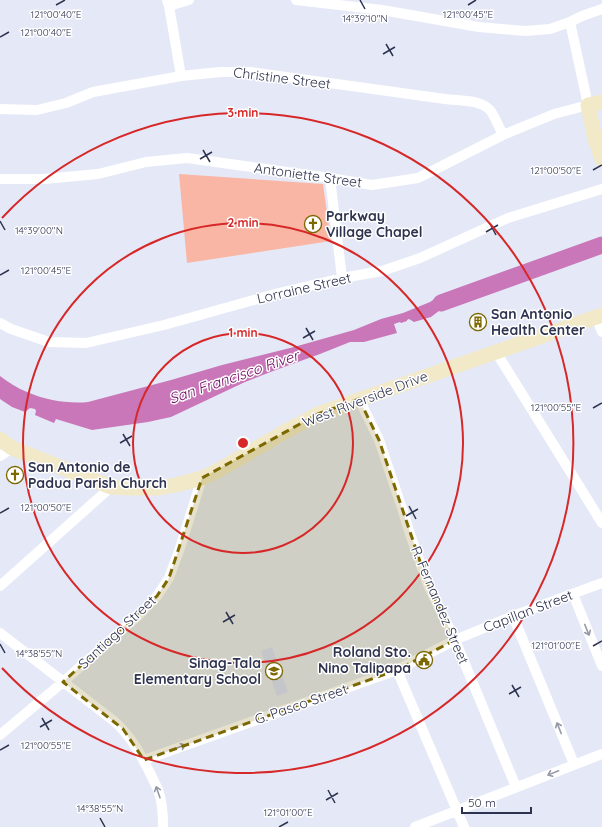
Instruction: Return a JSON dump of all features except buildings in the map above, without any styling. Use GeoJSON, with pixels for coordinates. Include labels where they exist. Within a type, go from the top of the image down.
{"type":"FeatureCollection","features":[{"type":"Feature","properties":{"kind":"street"},"geometry":{"type":"LineString","coordinates":[[181,76],[168,3],[189,0]]}},
{"type":"Feature","properties":{"kind":"street"},"geometry":{"type":"LineString","coordinates":[[296,0],[382,10],[479,27],[525,31],[550,29],[602,9]]}},
{"type":"Feature","properties":{"kind":"street"},"geometry":{"type":"LineString","coordinates":[[570,22],[595,104],[595,139],[602,160]]}},
{"type":"Feature","properties":{"kind":"street","name":"Christine Street"},"geometry":{"type":"LineString","coordinates":[[0,109],[37,110],[66,103],[93,92],[181,76],[220,72],[250,72],[482,104],[490,111],[503,135]]}},
{"type":"Feature","properties":{"kind":"street","name":"Antoniette Street"},"geometry":{"type":"LineString","coordinates":[[0,179],[44,179],[98,174],[146,162],[187,158],[372,185],[418,178],[503,135],[554,114],[595,104]]}},
{"type":"Feature","properties":{"kind":"street"},"geometry":{"type":"LineString","coordinates":[[330,178],[342,278]]}},
{"type":"Feature","properties":{"kind":"street","name":"Lorraine Street"},"geometry":{"type":"LineString","coordinates":[[0,323],[11,329],[48,342],[86,343],[164,325],[279,293],[342,278],[382,271],[420,258],[508,218],[602,189]]}},
{"type":"Feature","properties":{"kind":"street"},"geometry":{"type":"LineString","coordinates":[[599,316],[602,332]]}},
{"type":"Feature","properties":{"kind":"street","name":"West Riverside Drive"},"geometry":{"type":"LineString","coordinates":[[4,448],[110,487],[159,488],[180,484],[202,478],[217,471],[318,414],[599,316]]}},
{"type":"Feature","properties":{"kind":"street"},"geometry":{"type":"LineString","coordinates":[[496,352],[602,523]]}},
{"type":"Feature","properties":{"kind":"street","name":"R. Fernandez Street"},"geometry":{"type":"LineString","coordinates":[[359,399],[379,440],[428,586],[455,640],[516,787]]}},
{"type":"Feature","properties":{"kind":"street","name":"Santiago Street"},"geometry":{"type":"LineString","coordinates":[[0,735],[139,615],[157,596],[168,578],[180,548],[202,478]]}},
{"type":"Feature","properties":{"kind":"street"},"geometry":{"type":"LineString","coordinates":[[0,586],[110,487]]}},
{"type":"Feature","properties":{"kind":"street","name":"Capillan Street"},"geometry":{"type":"LineString","coordinates":[[455,640],[513,616],[602,583]]}},
{"type":"Feature","properties":{"kind":"street"},"geometry":{"type":"LineString","coordinates":[[573,594],[602,666]]}},
{"type":"Feature","properties":{"kind":"street"},"geometry":{"type":"LineString","coordinates":[[513,616],[574,764]]}},
{"type":"Feature","properties":{"kind":"street"},"geometry":{"type":"LineString","coordinates":[[0,633],[114,721],[130,737],[144,760],[159,794],[163,827]]}},
{"type":"Feature","properties":{"kind":"street","name":"G. Pasco Street"},"geometry":{"type":"LineString","coordinates":[[144,760],[397,670],[455,640]]}},
{"type":"Feature","properties":{"kind":"street"},"geometry":{"type":"LineString","coordinates":[[397,670],[464,827]]}},
{"type":"Feature","properties":{"kind":"street"},"geometry":{"type":"LineString","coordinates":[[415,827],[602,754]]}},
{"type":"Feature","properties":{"kind":"highlighted area"},"geometry":{"type":"Polygon","coordinates":[[[359,399],[379,440],[428,585],[455,640],[397,670],[144,760],[123,729],[63,682],[157,596],[169,578],[202,478],[318,414],[359,399]]]}},
{"type":"Feature","properties":{"kind":"shaded area"},"geometry":{"type":"Polygon","coordinates":[[[179,174],[323,184],[331,241],[187,263],[179,174]]]}},
{"type":"Feature","properties":{"kind":"shaded area","name":"Sinag-Tala Elementary School"},"geometry":{"type":"Polygon","coordinates":[[[272,647],[288,692],[277,696],[261,651],[272,647]]]}},
{"type":"Feature","properties":{"kind":"water"},"geometry":{"type":"Polygon","coordinates":[[[461,291],[462,297],[448,304],[431,317],[414,322],[409,319],[401,323],[394,324],[397,333],[364,342],[350,342],[245,382],[171,417],[92,430],[56,419],[54,423],[35,415],[35,409],[30,408],[25,412],[12,407],[0,399],[0,376],[9,383],[34,395],[57,401],[88,402],[354,330],[381,319],[403,313],[436,298],[461,291]]]}},
{"type":"Feature","properties":{"kind":"waterway","name":"San Francisco River"},"geometry":{"type":"LineString","coordinates":[[441,303],[602,245]]}},
{"type":"Feature","properties":{"kind":"place","name":"Parkway Village Chapel"},"geometry":{"type":"Point","coordinates":[313,224]}},
{"type":"Feature","properties":{"kind":"place","name":"San Antonio Health Center"},"geometry":{"type":"Point","coordinates":[478,322]}},
{"type":"Feature","properties":{"kind":"place","name":"San Antonio de Padua Parish Church"},"geometry":{"type":"Point","coordinates":[15,475]}},
{"type":"Feature","properties":{"kind":"place","name":"Roland Sto. Nino Talipapa"},"geometry":{"type":"Point","coordinates":[424,660]}},
{"type":"Feature","properties":{"kind":"place","name":"Sinag-Tala Elementary School"},"geometry":{"type":"Point","coordinates":[274,671]}}]}
